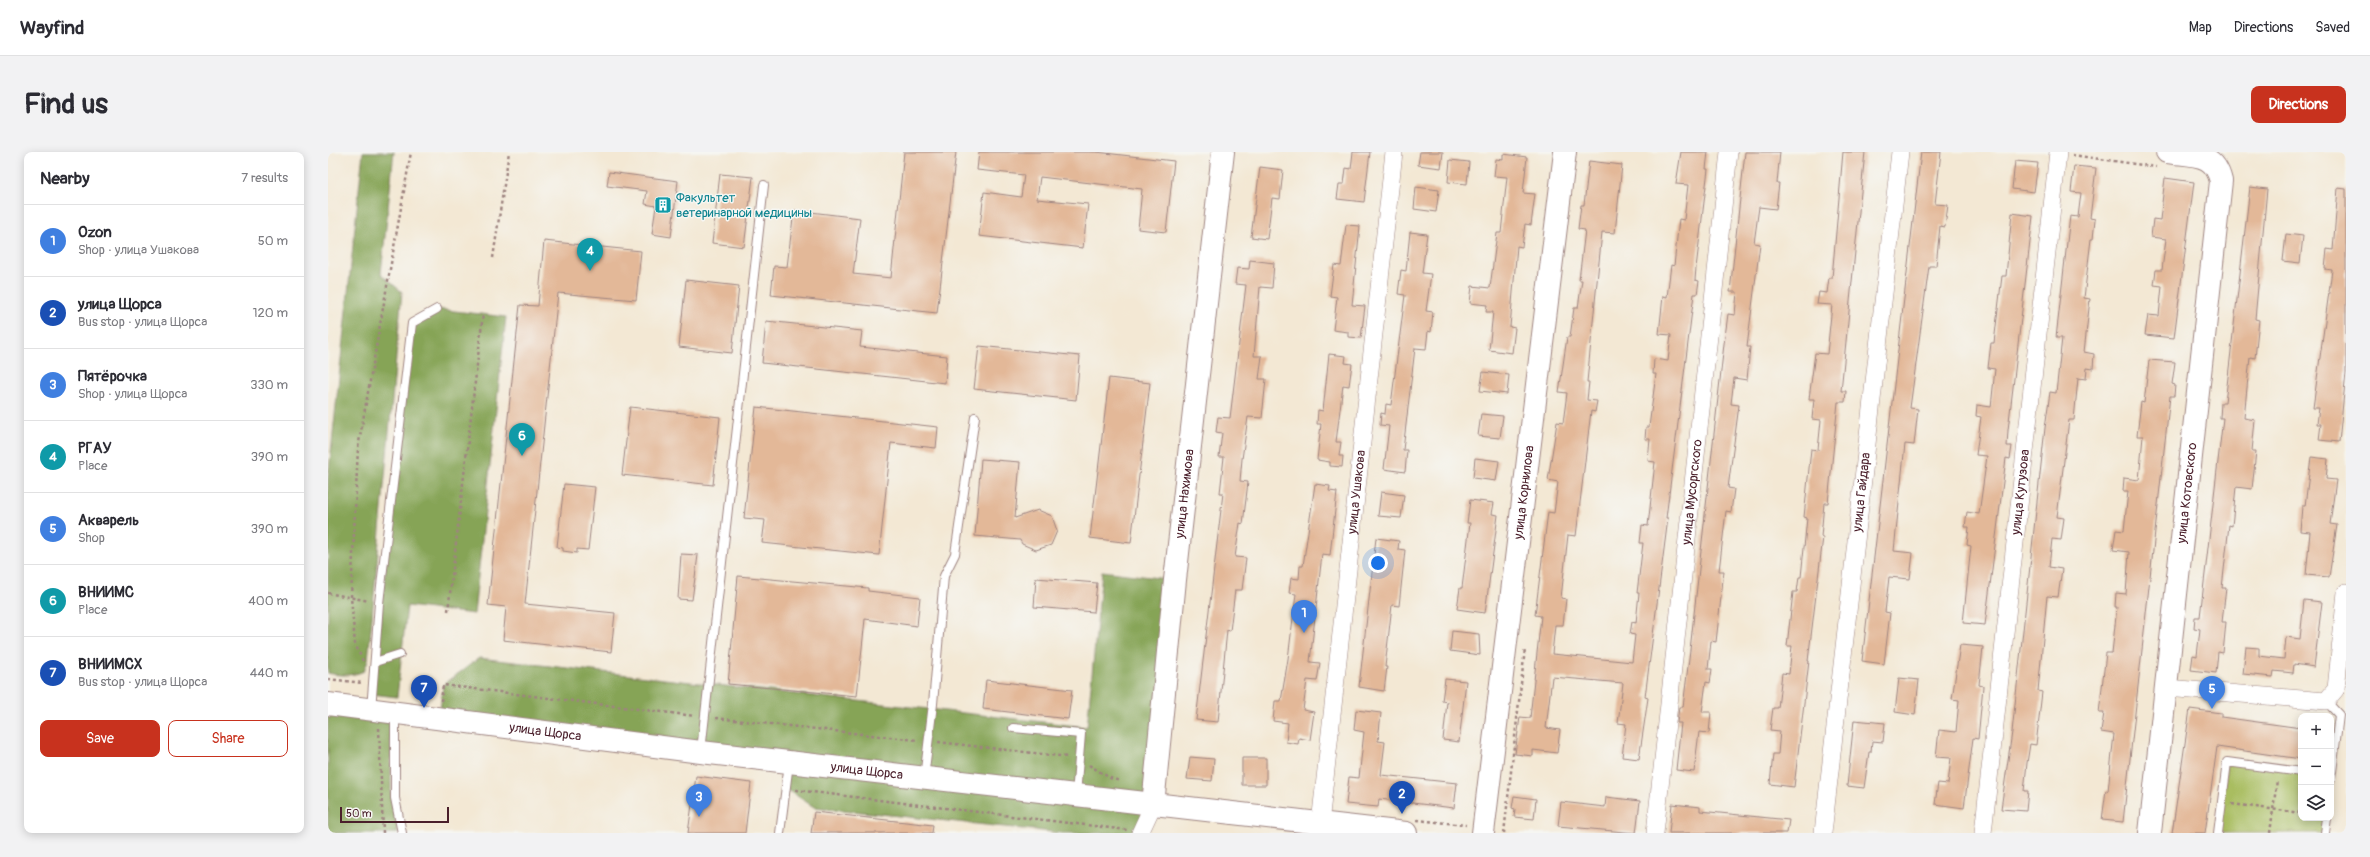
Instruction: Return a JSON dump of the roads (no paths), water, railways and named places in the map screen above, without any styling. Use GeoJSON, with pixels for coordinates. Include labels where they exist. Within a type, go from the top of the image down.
{"type":"FeatureCollection","features":[{"type":"Feature","properties":{"kind":"street","name":"улица Нахимова"},"geometry":{"type":"LineString","coordinates":[[1140,832],[1153,805],[1175,580],[1223,152]]}},
{"type":"Feature","properties":{"kind":"street","name":"улица Ушакова"},"geometry":{"type":"LineString","coordinates":[[1319,828],[1394,152]]}},
{"type":"Feature","properties":{"kind":"street","name":"улица Корнилова"},"geometry":{"type":"LineString","coordinates":[[1483,833],[1565,152]]}},
{"type":"Feature","properties":{"kind":"street","name":"улица Мусоргского"},"geometry":{"type":"LineString","coordinates":[[1655,833],[1729,152]]}},
{"type":"Feature","properties":{"kind":"street","name":"улица Гайдара"},"geometry":{"type":"LineString","coordinates":[[1823,833],[1900,152]]}},
{"type":"Feature","properties":{"kind":"street","name":"улица Кутузова"},"geometry":{"type":"LineString","coordinates":[[1983,833],[2058,153]]}},
{"type":"Feature","properties":{"kind":"street"},"geometry":{"type":"LineString","coordinates":[[2163,160],[2212,155]]}},
{"type":"Feature","properties":{"kind":"street","name":"улица Котовского"},"geometry":{"type":"LineString","coordinates":[[2150,833],[2221,181],[2218,167],[2212,155]]}},
{"type":"Feature","properties":{"kind":"street"},"geometry":{"type":"LineString","coordinates":[[2166,688],[2326,701],[2336,689],[2346,592]]}},
{"type":"Feature","properties":{"kind":"street","name":"улица Щорса"},"geometry":{"type":"LineString","coordinates":[[328,704],[701,752],[1153,805],[1319,828],[1406,833]]}},
{"type":"Feature","properties":{"kind":"lane"},"geometry":{"type":"LineString","coordinates":[[701,752],[764,185]]}},
{"type":"Feature","properties":{"kind":"lane"},"geometry":{"type":"LineString","coordinates":[[402,833],[381,712],[374,684],[375,662],[379,604],[412,323],[437,309]]}},
{"type":"Feature","properties":{"kind":"lane"},"geometry":{"type":"LineString","coordinates":[[924,778],[944,576],[954,554],[975,417]]}},
{"type":"Feature","properties":{"kind":"lane"},"geometry":{"type":"LineString","coordinates":[[375,662],[400,654]]}},
{"type":"Feature","properties":{"kind":"lane"},"geometry":{"type":"LineString","coordinates":[[2326,701],[2339,715],[2334,753]]}},
{"type":"Feature","properties":{"kind":"lane"},"geometry":{"type":"LineString","coordinates":[[1013,728],[1081,734],[1076,796]]}},
{"type":"Feature","properties":{"kind":"lane"},"geometry":{"type":"LineString","coordinates":[[780,833],[789,762]]}},
{"type":"Feature","properties":{"kind":"lane"},"geometry":{"type":"LineString","coordinates":[[2218,833],[2227,762],[2298,772]]}},
{"type":"Feature","properties":{"kind":"lane"},"geometry":{"type":"LineString","coordinates":[[2325,833],[2327,821]]}},
{"type":"Feature","properties":{"kind":"place","name":"Факультет ветеринарной медицины"},"geometry":{"type":"Point","coordinates":[663,205]}},
{"type":"Feature","properties":{"kind":"place","name":"РГАУ"},"geometry":{"type":"Point","coordinates":[590,271]}},
{"type":"Feature","properties":{"kind":"place","name":"ВНИИМС"},"geometry":{"type":"Point","coordinates":[522,456]}},
{"type":"Feature","properties":{"kind":"place","name":"Ozon"},"geometry":{"type":"Point","coordinates":[1304,633]}},
{"type":"Feature","properties":{"kind":"place","name":"ВНИИМСХ"},"geometry":{"type":"Point","coordinates":[424,708]}},
{"type":"Feature","properties":{"kind":"place","name":"Акварель"},"geometry":{"type":"Point","coordinates":[2212,709]}},
{"type":"Feature","properties":{"kind":"place","name":"улица Щорса"},"geometry":{"type":"Point","coordinates":[1402,814]}},
{"type":"Feature","properties":{"kind":"place","name":"Пятёрочка"},"geometry":{"type":"Point","coordinates":[699,817]}}]}
